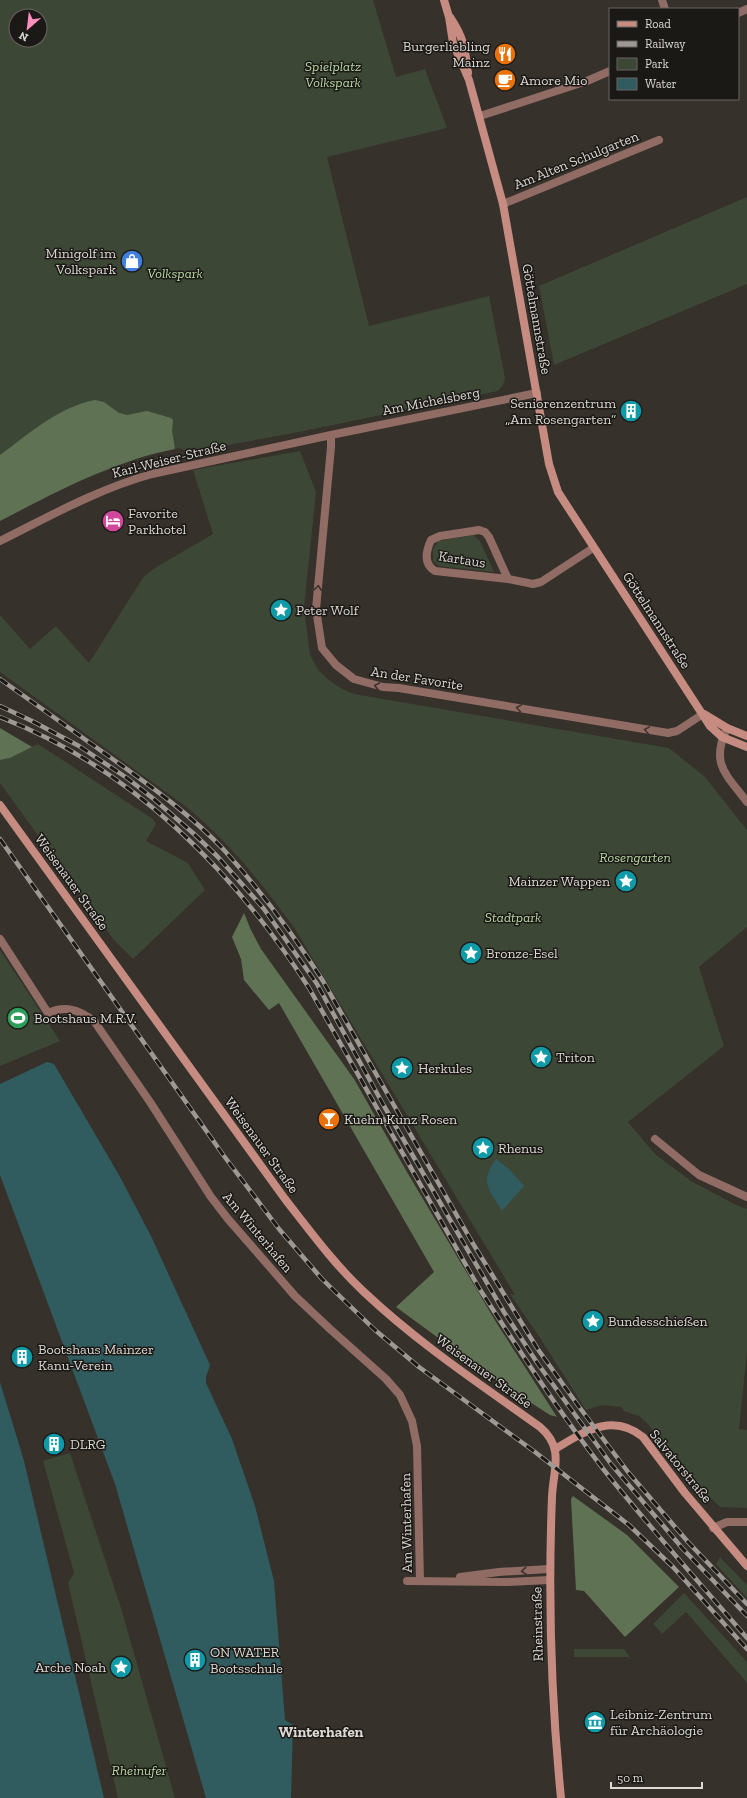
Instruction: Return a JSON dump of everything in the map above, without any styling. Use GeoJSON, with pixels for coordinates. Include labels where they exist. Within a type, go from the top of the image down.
{"type":"FeatureCollection","features":[{"type":"Feature","properties":{"kind":"main road","name":"Göttelmannstraße"},"geometry":{"type":"LineString","coordinates":[[444,0],[449,17],[453,43],[469,80],[503,204],[549,464],[558,492],[710,726],[722,737]]}},
{"type":"Feature","properties":{"kind":"main road","name":"Göttelmannstraße"},"geometry":{"type":"LineString","coordinates":[[703,714],[726,728],[747,736]]}},
{"type":"Feature","properties":{"kind":"main road"},"geometry":{"type":"LineString","coordinates":[[722,737],[747,747]]}},
{"type":"Feature","properties":{"kind":"main road","name":"Weisenauer Straße"},"geometry":{"type":"LineString","coordinates":[[0,805],[319,1244],[362,1290],[381,1307],[443,1359],[540,1427],[551,1438],[555,1449]]}},
{"type":"Feature","properties":{"kind":"main road","name":"Salvatorstraße"},"geometry":{"type":"LineString","coordinates":[[555,1449],[576,1436],[599,1428],[615,1424],[629,1427],[643,1437],[713,1528],[747,1566]]}},
{"type":"Feature","properties":{"kind":"main road","name":"Rheinstraße"},"geometry":{"type":"LineString","coordinates":[[555,1449],[556,1462],[552,1495],[549,1580],[552,1696],[561,1798]]}},
{"type":"Feature","properties":{"kind":"street"},"geometry":{"type":"LineString","coordinates":[[480,116],[587,81],[609,71]]}},
{"type":"Feature","properties":{"kind":"street","name":"Am Alten Schulgarten"},"geometry":{"type":"LineString","coordinates":[[503,204],[659,140]]}},
{"type":"Feature","properties":{"kind":"street","name":"Am Michelsberg"},"geometry":{"type":"LineString","coordinates":[[331,435],[537,393]]}},
{"type":"Feature","properties":{"kind":"street","name":"Karl-Weiser-Straße"},"geometry":{"type":"LineString","coordinates":[[0,541],[89,496],[128,481],[168,470],[331,435]]}},
{"type":"Feature","properties":{"kind":"street","name":"An der Favorite"},"geometry":{"type":"LineString","coordinates":[[331,435],[316,609],[322,648],[336,665],[354,679],[383,687],[399,688],[668,733],[677,731],[703,714]]}},
{"type":"Feature","properties":{"kind":"street","name":"Kartaus"},"geometry":{"type":"LineString","coordinates":[[508,579],[489,537],[485,532],[479,530],[440,536],[431,540],[427,548],[426,562],[431,569],[435,571],[508,579],[537,584],[593,548]]}},
{"type":"Feature","properties":{"kind":"street"},"geometry":{"type":"LineString","coordinates":[[726,728],[722,737],[719,754],[722,768],[747,802]]}},
{"type":"Feature","properties":{"kind":"street","name":"Am Winterhafen"},"geometry":{"type":"LineString","coordinates":[[0,939],[48,1013],[58,1009],[69,1008],[94,1021],[150,1102],[211,1197],[228,1219],[295,1296],[330,1330],[386,1379],[400,1395],[412,1422],[418,1446],[420,1581]]}},
{"type":"Feature","properties":{"kind":"street"},"geometry":{"type":"LineString","coordinates":[[655,1139],[699,1175],[747,1196]]}},
{"type":"Feature","properties":{"kind":"street"},"geometry":{"type":"LineString","coordinates":[[713,1528],[727,1522],[747,1522]]}},
{"type":"Feature","properties":{"kind":"street"},"geometry":{"type":"LineString","coordinates":[[435,1581],[499,1572],[549,1568]]}},
{"type":"Feature","properties":{"kind":"street"},"geometry":{"type":"LineString","coordinates":[[407,1582],[507,1582],[549,1580]]}},
{"type":"Feature","properties":{"kind":"green space","name":"Volkspark"},"geometry":{"type":"Polygon","coordinates":[[[0,0],[373,0],[396,77],[425,69],[447,128],[327,157],[369,326],[489,296],[505,378],[503,385],[498,391],[294,433],[189,452],[179,448],[150,454],[74,483],[0,521],[0,0]]]}},
{"type":"Feature","properties":{"kind":"green space"},"geometry":{"type":"Polygon","coordinates":[[[747,197],[747,284],[554,365],[539,286],[747,197]]]}},
{"type":"Feature","properties":{"kind":"green space"},"geometry":{"type":"Polygon","coordinates":[[[95,400],[104,402],[119,413],[127,415],[147,411],[171,418],[173,420],[172,431],[175,449],[152,454],[107,469],[0,521],[0,455],[44,422],[56,415],[81,404],[95,400]]]}},
{"type":"Feature","properties":{"kind":"green space","name":"Stadtpark"},"geometry":{"type":"Polygon","coordinates":[[[300,451],[316,492],[304,607],[310,655],[319,671],[330,681],[342,689],[354,694],[669,748],[705,777],[747,830],[747,927],[699,967],[724,1046],[628,1122],[655,1154],[691,1181],[736,1205],[747,1209],[747,1351],[739,1429],[747,1430],[747,1508],[720,1507],[692,1481],[647,1423],[639,1416],[624,1411],[621,1407],[602,1405],[586,1410],[510,1294],[515,1295],[295,929],[270,895],[244,863],[216,833],[184,805],[0,672],[0,615],[30,649],[56,626],[89,663],[144,576],[158,566],[213,534],[193,470],[300,451]]]}},
{"type":"Feature","properties":{"kind":"green space"},"geometry":{"type":"Polygon","coordinates":[[[473,535],[480,541],[494,572],[439,566],[433,561],[433,549],[438,541],[473,535]]]}},
{"type":"Feature","properties":{"kind":"green space"},"geometry":{"type":"Polygon","coordinates":[[[0,728],[32,747],[10,758],[0,760],[0,728]]]}},
{"type":"Feature","properties":{"kind":"green space"},"geometry":{"type":"Polygon","coordinates":[[[38,744],[153,819],[156,824],[146,841],[188,863],[205,890],[133,959],[113,939],[0,783],[0,760],[10,758],[38,744]]]}},
{"type":"Feature","properties":{"kind":"green space"},"geometry":{"type":"Polygon","coordinates":[[[244,913],[261,949],[354,1079],[496,1322],[557,1417],[550,1415],[497,1381],[396,1307],[434,1272],[279,1003],[269,1010],[244,980],[241,959],[232,937],[244,913]]]}},
{"type":"Feature","properties":{"kind":"green space","name":"Bootshaus M.R.V."},"geometry":{"type":"Polygon","coordinates":[[[0,950],[60,1041],[0,1066],[0,950]]]}},
{"type":"Feature","properties":{"kind":"green space","name":"Rheinufer"},"geometry":{"type":"Polygon","coordinates":[[[70,1453],[122,1611],[175,1798],[118,1798],[68,1583],[74,1573],[43,1461],[70,1453]]]}},
{"type":"Feature","properties":{"kind":"green space"},"geometry":{"type":"Polygon","coordinates":[[[573,1496],[627,1535],[679,1587],[625,1637],[584,1591],[576,1590],[571,1499],[573,1496]]]}},
{"type":"Feature","properties":{"kind":"green space"},"geometry":{"type":"Polygon","coordinates":[[[720,1557],[747,1585],[747,1598],[716,1564],[720,1557]]]}},
{"type":"Feature","properties":{"kind":"green space"},"geometry":{"type":"Polygon","coordinates":[[[684,1593],[747,1662],[747,1683],[686,1612],[662,1634],[653,1624],[684,1593]]]}},
{"type":"Feature","properties":{"kind":"green space"},"geometry":{"type":"Polygon","coordinates":[[[574,1649],[624,1649],[630,1657],[574,1657],[574,1649]]]}},
{"type":"Feature","properties":{"kind":"water"},"geometry":{"type":"Polygon","coordinates":[[[47,1062],[54,1064],[119,1175],[151,1236],[210,1365],[206,1377],[206,1383],[232,1439],[255,1506],[274,1581],[285,1720],[293,1725],[291,1798],[206,1798],[115,1484],[0,1175],[0,1084],[47,1062]]]}},
{"type":"Feature","properties":{"kind":"water"},"geometry":{"type":"Polygon","coordinates":[[[496,1159],[509,1169],[524,1186],[502,1211],[490,1191],[487,1180],[491,1167],[496,1159]]]}},
{"type":"Feature","properties":{"kind":"water"},"geometry":{"type":"Polygon","coordinates":[[[0,1382],[24,1461],[104,1798],[0,1798],[0,1382]]]}},
{"type":"Feature","properties":{"kind":"railway"},"geometry":{"type":"LineString","coordinates":[[0,679],[157,791],[199,825],[224,850],[264,897],[300,946],[323,981],[472,1242],[537,1348],[628,1472],[688,1542],[747,1604]]}},
{"type":"Feature","properties":{"kind":"railway"},"geometry":{"type":"LineString","coordinates":[[0,706],[79,746],[127,778],[194,834],[217,856],[264,909],[317,984],[384,1106],[456,1230],[504,1312],[538,1364],[611,1464],[683,1549],[747,1616]]}},
{"type":"Feature","properties":{"kind":"railway"},"geometry":{"type":"LineString","coordinates":[[0,717],[48,738],[93,764],[136,794],[176,828],[213,864],[248,903],[280,945],[309,988],[479,1288],[571,1426],[621,1492],[747,1638]]}},
{"type":"Feature","properties":{"kind":"railway"},"geometry":{"type":"LineString","coordinates":[[0,839],[224,1156],[279,1229],[322,1279],[375,1330],[419,1367],[535,1452],[629,1525],[673,1567],[747,1649]]}},
{"type":"Feature","properties":{"kind":"place","name":"Burgerliebling Mainz"},"geometry":{"type":"Point","coordinates":[505,54]}},
{"type":"Feature","properties":{"kind":"place","name":"Amore Mio"},"geometry":{"type":"Point","coordinates":[505,80]}},
{"type":"Feature","properties":{"kind":"place","name":"Minigolf im Volkspark"},"geometry":{"type":"Point","coordinates":[132,261]}},
{"type":"Feature","properties":{"kind":"place","name":"Seniorenzentrum „Am Rosengarten“"},"geometry":{"type":"Point","coordinates":[631,411]}},
{"type":"Feature","properties":{"kind":"place","name":"Favorite Parkhotel"},"geometry":{"type":"Point","coordinates":[113,521]}},
{"type":"Feature","properties":{"kind":"place","name":"Peter Wolf"},"geometry":{"type":"Point","coordinates":[281,610]}},
{"type":"Feature","properties":{"kind":"place","name":"Mainzer Wappen"},"geometry":{"type":"Point","coordinates":[626,881]}},
{"type":"Feature","properties":{"kind":"place","name":"Bronze-Esel"},"geometry":{"type":"Point","coordinates":[471,953]}},
{"type":"Feature","properties":{"kind":"place","name":"Bootshaus M.R.V."},"geometry":{"type":"Point","coordinates":[18,1018]}},
{"type":"Feature","properties":{"kind":"place","name":"Triton"},"geometry":{"type":"Point","coordinates":[541,1057]}},
{"type":"Feature","properties":{"kind":"place","name":"Herkules"},"geometry":{"type":"Point","coordinates":[402,1068]}},
{"type":"Feature","properties":{"kind":"place","name":"Kuehn Kunz Rosen"},"geometry":{"type":"Point","coordinates":[329,1119]}},
{"type":"Feature","properties":{"kind":"place","name":"Rhenus"},"geometry":{"type":"Point","coordinates":[483,1148]}},
{"type":"Feature","properties":{"kind":"place","name":"Bundesschießen"},"geometry":{"type":"Point","coordinates":[593,1321]}},
{"type":"Feature","properties":{"kind":"place","name":"Bootshaus Mainzer Kanu-Verein"},"geometry":{"type":"Point","coordinates":[22,1357]}},
{"type":"Feature","properties":{"kind":"place","name":"DLRG"},"geometry":{"type":"Point","coordinates":[54,1444]}},
{"type":"Feature","properties":{"kind":"place","name":"ON WATER Bootsschule"},"geometry":{"type":"Point","coordinates":[195,1660]}},
{"type":"Feature","properties":{"kind":"place","name":"Arche Noah"},"geometry":{"type":"Point","coordinates":[121,1667]}},
{"type":"Feature","properties":{"kind":"place","name":"Leibniz-Zentrum für Archäologie"},"geometry":{"type":"Point","coordinates":[595,1722]}},
{"type":"Feature","properties":{"kind":"district","name":"Winterhafen"},"geometry":{"type":"Point","coordinates":[321,1732]}},
{"type":"Feature","properties":{"kind":"park label","name":"Spielplatz Volkspark"},"geometry":{"type":"Point","coordinates":[333,74]}},
{"type":"Feature","properties":{"kind":"park label","name":"Rosengarten"},"geometry":{"type":"Point","coordinates":[635,857]}}]}
